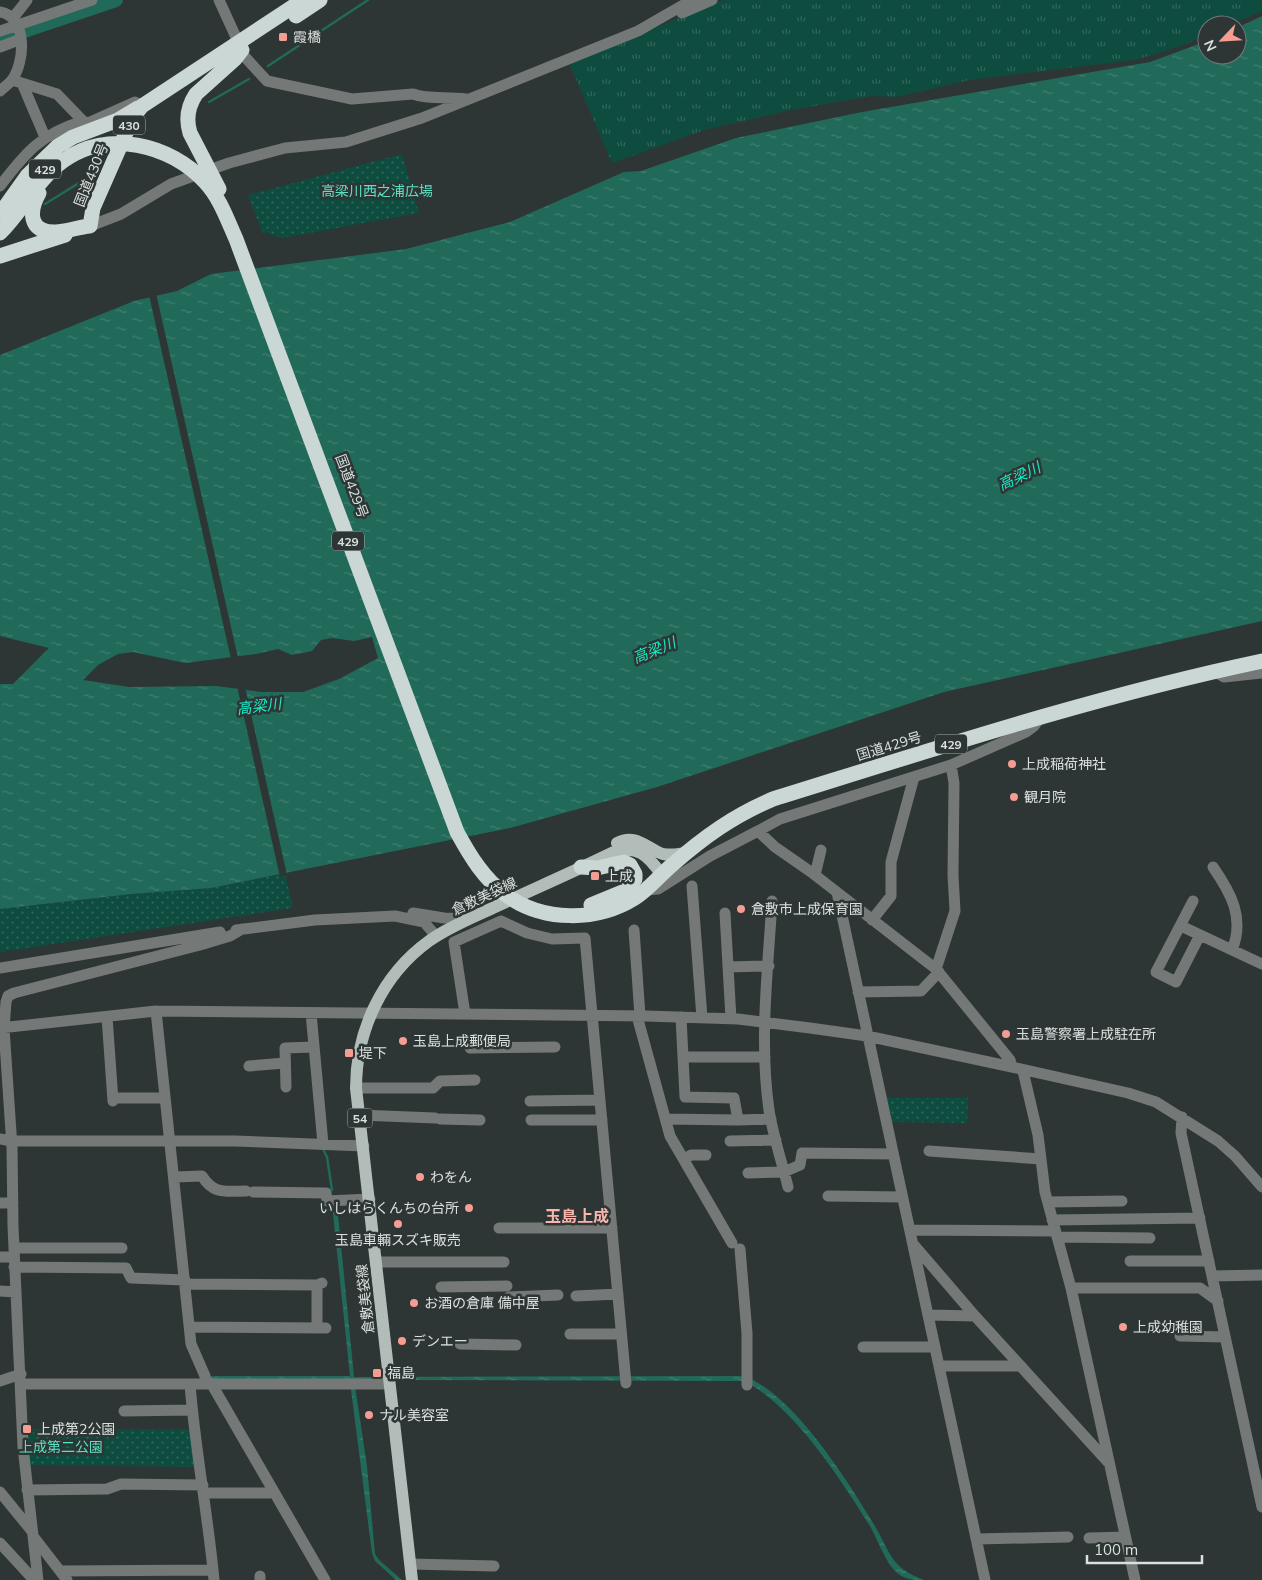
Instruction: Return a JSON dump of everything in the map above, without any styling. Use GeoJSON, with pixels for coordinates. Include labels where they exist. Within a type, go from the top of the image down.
{"type":"FeatureCollection","features":[{"type":"Feature","properties":{"kind":"highway","name":"国道430号"},"geometry":{"type":"LineString","coordinates":[[219,189],[190,159],[187,124],[191,101],[196,94],[236,59],[240,46],[303,0]]}},
{"type":"Feature","properties":{"kind":"highway","name":"国道430号"},"geometry":{"type":"LineString","coordinates":[[0,214],[27,176],[58,146],[73,137],[118,120],[214,60],[320,0]]}},
{"type":"Feature","properties":{"kind":"highway","name":"国道430号"},"geometry":{"type":"LineString","coordinates":[[0,256],[90,226],[93,208],[133,118],[142,106]]}},
{"type":"Feature","properties":{"kind":"highway","name":"国道429号"},"geometry":{"type":"LineString","coordinates":[[0,233],[48,173],[78,151],[107,140]]}},
{"type":"Feature","properties":{"kind":"highway","name":"国道429号"},"geometry":{"type":"LineString","coordinates":[[0,226],[53,160],[80,144],[107,140],[140,142],[190,159],[191,168],[213,193],[236,239],[457,832],[473,861],[495,886],[506,895],[561,915],[590,914],[618,906],[646,890],[661,874],[686,853],[742,812],[773,799],[1039,719],[1214,671],[1262,661]]}},
{"type":"Feature","properties":{"kind":"highway","name":"国道429号"},"geometry":{"type":"LineString","coordinates":[[41,228],[34,221],[31,211],[48,173]]}},
{"type":"Feature","properties":{"kind":"highway","name":"国道429号"},"geometry":{"type":"LineString","coordinates":[[219,189],[241,235],[464,829],[490,870],[513,889],[537,905],[559,906],[589,906],[626,895],[661,874]]}},
{"type":"Feature","properties":{"kind":"highway"},"geometry":{"type":"LineString","coordinates":[[41,228],[75,221],[93,208]]}},
{"type":"Feature","properties":{"kind":"highway"},"geometry":{"type":"LineString","coordinates":[[41,228],[59,232],[90,226]]}},
{"type":"Feature","properties":{"kind":"highway"},"geometry":{"type":"LineString","coordinates":[[581,868],[597,868],[624,862],[630,865],[635,874],[635,879],[625,891],[589,906]]}},
{"type":"Feature","properties":{"kind":"main road"},"geometry":{"type":"LineString","coordinates":[[596,860],[621,841],[630,840],[640,840],[658,853],[686,853]]}},
{"type":"Feature","properties":{"kind":"main road","name":"倉敷美袋線"},"geometry":{"type":"LineString","coordinates":[[412,1580],[356,1088],[361,1042],[371,1013],[395,974],[418,950],[436,936],[469,919],[596,860],[628,848],[641,853],[653,862],[661,874]]}},
{"type":"Feature","properties":{"kind":"street"},"geometry":{"type":"LineString","coordinates":[[27,0],[18,29],[19,64],[17,82],[45,137]]}},
{"type":"Feature","properties":{"kind":"street"},"geometry":{"type":"LineString","coordinates":[[0,31],[18,29],[92,0]]}},
{"type":"Feature","properties":{"kind":"street"},"geometry":{"type":"LineString","coordinates":[[220,0],[240,46],[267,81],[276,85],[352,99],[413,94],[421,97],[450,97],[467,100]]}},
{"type":"Feature","properties":{"kind":"street"},"geometry":{"type":"LineString","coordinates":[[90,226],[121,214],[171,184],[206,171],[286,148],[330,145],[375,134],[467,100],[638,31],[692,0]]}},
{"type":"Feature","properties":{"kind":"street"},"geometry":{"type":"LineString","coordinates":[[661,18],[670,18],[712,0]]}},
{"type":"Feature","properties":{"kind":"street"},"geometry":{"type":"LineString","coordinates":[[0,12],[18,29]]}},
{"type":"Feature","properties":{"kind":"street"},"geometry":{"type":"LineString","coordinates":[[0,47],[18,29]]}},
{"type":"Feature","properties":{"kind":"street"},"geometry":{"type":"LineString","coordinates":[[0,90],[17,82],[57,94],[83,121],[88,123],[135,102],[142,106]]}},
{"type":"Feature","properties":{"kind":"street"},"geometry":{"type":"LineString","coordinates":[[0,186],[23,158],[45,137],[59,128],[83,121]]}},
{"type":"Feature","properties":{"kind":"street"},"geometry":{"type":"LineString","coordinates":[[1214,671],[1224,677],[1262,673]]}},
{"type":"Feature","properties":{"kind":"street"},"geometry":{"type":"LineString","coordinates":[[646,890],[658,889],[710,856],[780,819],[951,765],[1026,732],[1039,719]]}},
{"type":"Feature","properties":{"kind":"street"},"geometry":{"type":"LineString","coordinates":[[858,992],[921,991],[938,970],[955,911],[953,875],[954,783],[951,765]]}},
{"type":"Feature","properties":{"kind":"street"},"geometry":{"type":"LineString","coordinates":[[872,920],[891,896],[891,862],[914,777]]}},
{"type":"Feature","properties":{"kind":"street"},"geometry":{"type":"LineString","coordinates":[[758,831],[775,848],[815,875],[938,970],[1017,1069],[1038,1135],[1048,1202],[1071,1288],[1134,1580]]}},
{"type":"Feature","properties":{"kind":"street"},"geometry":{"type":"LineString","coordinates":[[815,875],[821,850]]}},
{"type":"Feature","properties":{"kind":"street"},"geometry":{"type":"LineString","coordinates":[[1213,867],[1224,883],[1236,911],[1238,934],[1232,950]]}},
{"type":"Feature","properties":{"kind":"street"},"geometry":{"type":"LineString","coordinates":[[692,886],[702,1018]]}},
{"type":"Feature","properties":{"kind":"street"},"geometry":{"type":"LineString","coordinates":[[837,892],[985,1580]]}},
{"type":"Feature","properties":{"kind":"street"},"geometry":{"type":"LineString","coordinates":[[772,901],[764,1022],[765,1057],[771,1119],[788,1187]]}},
{"type":"Feature","properties":{"kind":"street"},"geometry":{"type":"LineString","coordinates":[[1193,901],[1156,972],[1176,982],[1200,935]]}},
{"type":"Feature","properties":{"kind":"street"},"geometry":{"type":"LineString","coordinates":[[371,917],[396,912],[469,919]]}},
{"type":"Feature","properties":{"kind":"street"},"geometry":{"type":"LineString","coordinates":[[725,913],[731,1019]]}},
{"type":"Feature","properties":{"kind":"street"},"geometry":{"type":"LineString","coordinates":[[0,968],[242,929],[315,920],[371,917],[414,918],[424,922],[436,936]]}},
{"type":"Feature","properties":{"kind":"street"},"geometry":{"type":"LineString","coordinates":[[465,1011],[454,942],[501,921],[527,933],[552,940],[585,938],[626,1383]]}},
{"type":"Feature","properties":{"kind":"street"},"geometry":{"type":"LineString","coordinates":[[1181,926],[1262,964]]}},
{"type":"Feature","properties":{"kind":"street"},"geometry":{"type":"LineString","coordinates":[[38,1580],[27,1490],[14,1257],[12,1172],[4,1091],[3,1025],[6,1002],[8,996],[14,992],[200,945],[230,936],[242,929]]}},
{"type":"Feature","properties":{"kind":"street"},"geometry":{"type":"LineString","coordinates":[[634,930],[638,1016],[668,1119],[670,1136],[686,1158],[736,1246],[747,1381]]}},
{"type":"Feature","properties":{"kind":"street"},"geometry":{"type":"LineString","coordinates":[[728,967],[769,966]]}},
{"type":"Feature","properties":{"kind":"street"},"geometry":{"type":"LineString","coordinates":[[3,1025],[107,1017],[156,1011],[311,1013],[465,1011],[681,1017],[764,1022],[867,1036],[1128,1093],[1156,1102],[1219,1142],[1262,1187]]}},
{"type":"Feature","properties":{"kind":"street"},"geometry":{"type":"LineString","coordinates":[[156,1011],[193,1352],[207,1381],[325,1580]]}},
{"type":"Feature","properties":{"kind":"street"},"geometry":{"type":"LineString","coordinates":[[311,1013],[323,1144]]}},
{"type":"Feature","properties":{"kind":"street"},"geometry":{"type":"LineString","coordinates":[[107,1017],[113,1100],[164,1098]]}},
{"type":"Feature","properties":{"kind":"street"},"geometry":{"type":"LineString","coordinates":[[681,1017],[685,1097],[734,1098],[738,1120]]}},
{"type":"Feature","properties":{"kind":"street"},"geometry":{"type":"LineString","coordinates":[[286,1087],[285,1048],[314,1047]]}},
{"type":"Feature","properties":{"kind":"street"},"geometry":{"type":"LineString","coordinates":[[470,1048],[556,1047]]}},
{"type":"Feature","properties":{"kind":"street"},"geometry":{"type":"LineString","coordinates":[[683,1057],[765,1057]]}},
{"type":"Feature","properties":{"kind":"street"},"geometry":{"type":"LineString","coordinates":[[249,1066],[285,1063]]}},
{"type":"Feature","properties":{"kind":"street"},"geometry":{"type":"LineString","coordinates":[[356,1088],[433,1088],[440,1081],[475,1080]]}},
{"type":"Feature","properties":{"kind":"street"},"geometry":{"type":"LineString","coordinates":[[530,1101],[600,1100]]}},
{"type":"Feature","properties":{"kind":"street"},"geometry":{"type":"LineString","coordinates":[[359,1115],[480,1120]]}},
{"type":"Feature","properties":{"kind":"street"},"geometry":{"type":"LineString","coordinates":[[1182,1117],[1181,1133],[1262,1507]]}},
{"type":"Feature","properties":{"kind":"street"},"geometry":{"type":"LineString","coordinates":[[668,1119],[771,1119]]}},
{"type":"Feature","properties":{"kind":"street"},"geometry":{"type":"LineString","coordinates":[[531,1120],[602,1120]]}},
{"type":"Feature","properties":{"kind":"street"},"geometry":{"type":"LineString","coordinates":[[730,1141],[776,1140]]}},
{"type":"Feature","properties":{"kind":"street"},"geometry":{"type":"LineString","coordinates":[[8,1143],[170,1145],[235,1141],[364,1146]]}},
{"type":"Feature","properties":{"kind":"street"},"geometry":{"type":"LineString","coordinates":[[929,1151],[1041,1159]]}},
{"type":"Feature","properties":{"kind":"street"},"geometry":{"type":"LineString","coordinates":[[748,1173],[784,1172],[800,1165],[802,1153],[893,1154]]}},
{"type":"Feature","properties":{"kind":"street"},"geometry":{"type":"LineString","coordinates":[[686,1158],[706,1155]]}},
{"type":"Feature","properties":{"kind":"street"},"geometry":{"type":"LineString","coordinates":[[0,1173],[12,1172]]}},
{"type":"Feature","properties":{"kind":"street"},"geometry":{"type":"LineString","coordinates":[[175,1177],[202,1176],[209,1186],[219,1190],[326,1193],[328,1201],[370,1199]]}},
{"type":"Feature","properties":{"kind":"street"},"geometry":{"type":"LineString","coordinates":[[828,1196],[902,1197]]}},
{"type":"Feature","properties":{"kind":"street"},"geometry":{"type":"LineString","coordinates":[[1048,1202],[1122,1201]]}},
{"type":"Feature","properties":{"kind":"street"},"geometry":{"type":"LineString","coordinates":[[0,1203],[13,1203]]}},
{"type":"Feature","properties":{"kind":"street"},"geometry":{"type":"LineString","coordinates":[[910,1230],[1055,1229],[1200,1218]]}},
{"type":"Feature","properties":{"kind":"street"},"geometry":{"type":"LineString","coordinates":[[0,1226],[13,1226]]}},
{"type":"Feature","properties":{"kind":"street"},"geometry":{"type":"LineString","coordinates":[[499,1228],[612,1228]]}},
{"type":"Feature","properties":{"kind":"street"},"geometry":{"type":"LineString","coordinates":[[1055,1229],[1150,1238]]}},
{"type":"Feature","properties":{"kind":"street"},"geometry":{"type":"LineString","coordinates":[[912,1243],[975,1316],[1109,1462]]}},
{"type":"Feature","properties":{"kind":"street"},"geometry":{"type":"LineString","coordinates":[[0,1257],[122,1248]]}},
{"type":"Feature","properties":{"kind":"street"},"geometry":{"type":"LineString","coordinates":[[14,1257],[126,1268],[132,1278],[186,1282],[319,1284],[321,1328],[190,1326]]}},
{"type":"Feature","properties":{"kind":"street"},"geometry":{"type":"LineString","coordinates":[[1130,1261],[1209,1261]]}},
{"type":"Feature","properties":{"kind":"street"},"geometry":{"type":"LineString","coordinates":[[377,1262],[504,1262]]}},
{"type":"Feature","properties":{"kind":"street"},"geometry":{"type":"LineString","coordinates":[[1212,1276],[1262,1275]]}},
{"type":"Feature","properties":{"kind":"street"},"geometry":{"type":"LineString","coordinates":[[441,1287],[558,1295]]}},
{"type":"Feature","properties":{"kind":"street"},"geometry":{"type":"LineString","coordinates":[[1071,1288],[1200,1288],[1218,1301]]}},
{"type":"Feature","properties":{"kind":"street"},"geometry":{"type":"LineString","coordinates":[[0,1292],[16,1292]]}},
{"type":"Feature","properties":{"kind":"street"},"geometry":{"type":"LineString","coordinates":[[576,1296],[618,1294]]}},
{"type":"Feature","properties":{"kind":"street"},"geometry":{"type":"LineString","coordinates":[[928,1315],[975,1316]]}},
{"type":"Feature","properties":{"kind":"street"},"geometry":{"type":"LineString","coordinates":[[570,1334],[621,1334]]}},
{"type":"Feature","properties":{"kind":"street"},"geometry":{"type":"LineString","coordinates":[[1180,1336],[1225,1337]]}},
{"type":"Feature","properties":{"kind":"street"},"geometry":{"type":"LineString","coordinates":[[460,1344],[516,1345]]}},
{"type":"Feature","properties":{"kind":"street"},"geometry":{"type":"LineString","coordinates":[[863,1346],[935,1347]]}},
{"type":"Feature","properties":{"kind":"street"},"geometry":{"type":"LineString","coordinates":[[939,1366],[1021,1366]]}},
{"type":"Feature","properties":{"kind":"street"},"geometry":{"type":"LineString","coordinates":[[0,1380],[190,1384],[207,1381],[389,1384]]}},
{"type":"Feature","properties":{"kind":"street"},"geometry":{"type":"LineString","coordinates":[[0,1492],[33,1538],[63,1575],[213,1575],[190,1384]]}},
{"type":"Feature","properties":{"kind":"street"},"geometry":{"type":"LineString","coordinates":[[124,1410],[192,1410]]}},
{"type":"Feature","properties":{"kind":"street"},"geometry":{"type":"LineString","coordinates":[[27,1490],[107,1488],[121,1484],[274,1493]]}},
{"type":"Feature","properties":{"kind":"street"},"geometry":{"type":"LineString","coordinates":[[977,1539],[1068,1537]]}},
{"type":"Feature","properties":{"kind":"street"},"geometry":{"type":"LineString","coordinates":[[1089,1538],[1125,1537]]}},
{"type":"Feature","properties":{"kind":"street"},"geometry":{"type":"LineString","coordinates":[[2,1549],[34,1580]]}},
{"type":"Feature","properties":{"kind":"street"},"geometry":{"type":"LineString","coordinates":[[410,1564],[494,1566]]}},
{"type":"Feature","properties":{"kind":"green space"},"geometry":{"type":"Polygon","coordinates":[[[723,0],[1262,0],[1262,11],[1247,18],[1247,15],[1197,15],[1197,39],[1135,60],[969,80],[897,97],[871,96],[791,110],[704,130],[612,163],[569,63],[723,0]]]}},
{"type":"Feature","properties":{"kind":"green space","name":"高梁川西之浦広場"},"geometry":{"type":"Polygon","coordinates":[[[402,154],[419,213],[282,238],[262,232],[248,195],[402,154]]]}},
{"type":"Feature","properties":{"kind":"green space"},"geometry":{"type":"Polygon","coordinates":[[[285,873],[293,908],[0,952],[0,909],[131,894],[211,888],[285,873]]]}},
{"type":"Feature","properties":{"kind":"green space"},"geometry":{"type":"Polygon","coordinates":[[[887,1098],[968,1098],[967,1123],[892,1122],[887,1098]]]}},
{"type":"Feature","properties":{"kind":"green space","name":"上成第二公園"},"geometry":{"type":"Polygon","coordinates":[[[28,1429],[192,1429],[197,1467],[29,1465],[28,1429]]]}},
{"type":"Feature","properties":{"kind":"water","name":"高梁川"},"geometry":{"type":"Polygon","coordinates":[[[1262,16],[1262,621],[944,692],[657,787],[510,828],[211,888],[131,894],[0,909],[0,684],[13,684],[49,648],[0,636],[0,355],[134,301],[177,291],[211,274],[406,249],[510,222],[624,172],[641,171],[736,138],[862,112],[1150,62],[1197,45],[1197,65],[1247,65],[1247,23],[1262,16]],[[372,637],[354,641],[332,638],[321,640],[312,651],[292,655],[278,649],[256,654],[185,663],[133,652],[118,654],[98,665],[83,680],[129,687],[216,686],[261,692],[303,692],[339,679],[378,658],[372,637]]]}},
{"type":"Feature","properties":{"kind":"water"},"geometry":{"type":"Polygon","coordinates":[[[332,1204],[337,1204],[354,1377],[743,1376],[761,1385],[780,1399],[798,1418],[816,1439],[848,1484],[873,1523],[892,1558],[904,1570],[924,1580],[906,1578],[896,1572],[888,1562],[870,1526],[814,1445],[780,1407],[762,1392],[744,1381],[402,1380],[355,1386],[367,1466],[375,1554],[379,1560],[402,1580],[396,1580],[375,1561],[372,1553],[350,1382],[211,1381],[208,1376],[350,1376],[332,1204]]]}},
{"type":"Feature","properties":{"kind":"pier"},"geometry":{"type":"Polygon","coordinates":[[[156,293],[238,658],[231,659],[149,295],[156,293]]]}},
{"type":"Feature","properties":{"kind":"pier"},"geometry":{"type":"Polygon","coordinates":[[[237,686],[245,687],[287,875],[280,877],[237,686]]]}},
{"type":"Feature","properties":{"kind":"waterway"},"geometry":{"type":"LineString","coordinates":[[0,39],[116,0]]}},
{"type":"Feature","properties":{"kind":"waterway"},"geometry":{"type":"LineString","coordinates":[[268,66],[368,0]]}},
{"type":"Feature","properties":{"kind":"waterway"},"geometry":{"type":"LineString","coordinates":[[209,102],[249,79]]}},
{"type":"Feature","properties":{"kind":"waterway"},"geometry":{"type":"LineString","coordinates":[[45,204],[95,173]]}},
{"type":"Feature","properties":{"kind":"waterway"},"geometry":{"type":"LineString","coordinates":[[323,1149],[327,1157],[332,1190]]}},
{"type":"Feature","properties":{"kind":"place","name":"霞橋"},"geometry":{"type":"Point","coordinates":[283,37]}},
{"type":"Feature","properties":{"kind":"place","name":"上成稲荷神社"},"geometry":{"type":"Point","coordinates":[1012,764]}},
{"type":"Feature","properties":{"kind":"place","name":"観月院"},"geometry":{"type":"Point","coordinates":[1014,797]}},
{"type":"Feature","properties":{"kind":"place","name":"上成"},"geometry":{"type":"Point","coordinates":[595,876]}},
{"type":"Feature","properties":{"kind":"place","name":"倉敷市上成保育園"},"geometry":{"type":"Point","coordinates":[741,909]}},
{"type":"Feature","properties":{"kind":"place","name":"玉島警察署上成駐在所"},"geometry":{"type":"Point","coordinates":[1006,1034]}},
{"type":"Feature","properties":{"kind":"place","name":"玉島上成郵便局"},"geometry":{"type":"Point","coordinates":[403,1041]}},
{"type":"Feature","properties":{"kind":"place","name":"堤下"},"geometry":{"type":"Point","coordinates":[349,1053]}},
{"type":"Feature","properties":{"kind":"place","name":"わをん"},"geometry":{"type":"Point","coordinates":[420,1177]}},
{"type":"Feature","properties":{"kind":"place","name":"いしはらくんちの台所"},"geometry":{"type":"Point","coordinates":[469,1208]}},
{"type":"Feature","properties":{"kind":"place","name":"玉島車輛スズキ販売"},"geometry":{"type":"Point","coordinates":[398,1224]}},
{"type":"Feature","properties":{"kind":"place","name":"お酒の倉庫 備中屋"},"geometry":{"type":"Point","coordinates":[414,1303]}},
{"type":"Feature","properties":{"kind":"place","name":"上成幼稚園"},"geometry":{"type":"Point","coordinates":[1123,1327]}},
{"type":"Feature","properties":{"kind":"place","name":"デンエー"},"geometry":{"type":"Point","coordinates":[402,1341]}},
{"type":"Feature","properties":{"kind":"place","name":"福島"},"geometry":{"type":"Point","coordinates":[377,1373]}},
{"type":"Feature","properties":{"kind":"place","name":"ナル美容室"},"geometry":{"type":"Point","coordinates":[369,1415]}},
{"type":"Feature","properties":{"kind":"place","name":"上成第2公園"},"geometry":{"type":"Point","coordinates":[27,1429]}},
{"type":"Feature","properties":{"kind":"district","name":"玉島上成"},"geometry":{"type":"Point","coordinates":[577,1216]}}]}
